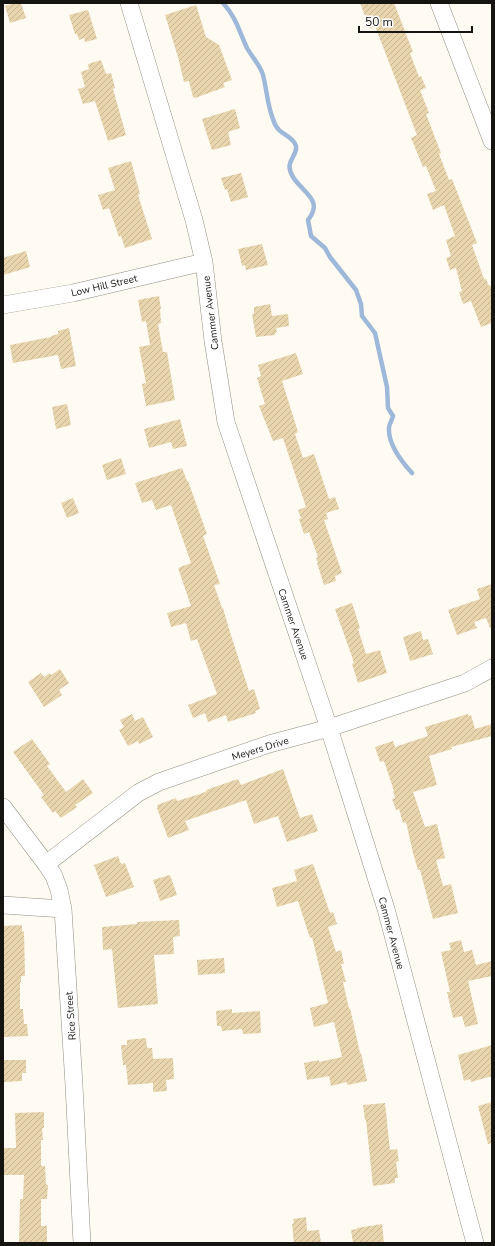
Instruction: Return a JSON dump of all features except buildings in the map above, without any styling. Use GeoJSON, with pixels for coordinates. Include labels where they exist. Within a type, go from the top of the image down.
{"type":"FeatureCollection","features":[{"type":"Feature","properties":{"kind":"street","name":"Cammer Avenue"},"geometry":{"type":"LineString","coordinates":[[129,3],[194,220],[204,262],[213,341],[226,422],[329,728],[386,909],[475,1243]]}},
{"type":"Feature","properties":{"kind":"street"},"geometry":{"type":"LineString","coordinates":[[439,3],[492,141]]}},
{"type":"Feature","properties":{"kind":"street","name":"Low Hill Street"},"geometry":{"type":"LineString","coordinates":[[3,305],[73,292],[204,262]]}},
{"type":"Feature","properties":{"kind":"street","name":"Meyers Drive"},"geometry":{"type":"LineString","coordinates":[[46,864],[138,793],[159,782],[269,744],[329,728],[464,683],[492,668]]}},
{"type":"Feature","properties":{"kind":"street","name":"Rice Street"},"geometry":{"type":"LineString","coordinates":[[3,807],[54,876],[63,909],[82,1243]]}},
{"type":"Feature","properties":{"kind":"street"},"geometry":{"type":"LineString","coordinates":[[3,905],[63,909]]}},
{"type":"Feature","properties":{"kind":"waterway"},"geometry":{"type":"LineString","coordinates":[[223,3],[234,19],[247,48],[262,71],[269,108],[275,125],[295,143],[296,150],[290,163],[290,172],[313,202],[314,207],[308,220],[311,236],[325,248],[330,257],[356,290],[361,304],[362,316],[375,333],[387,387],[388,408],[393,416],[389,427],[389,434],[393,446],[400,458],[412,473]]}}]}
